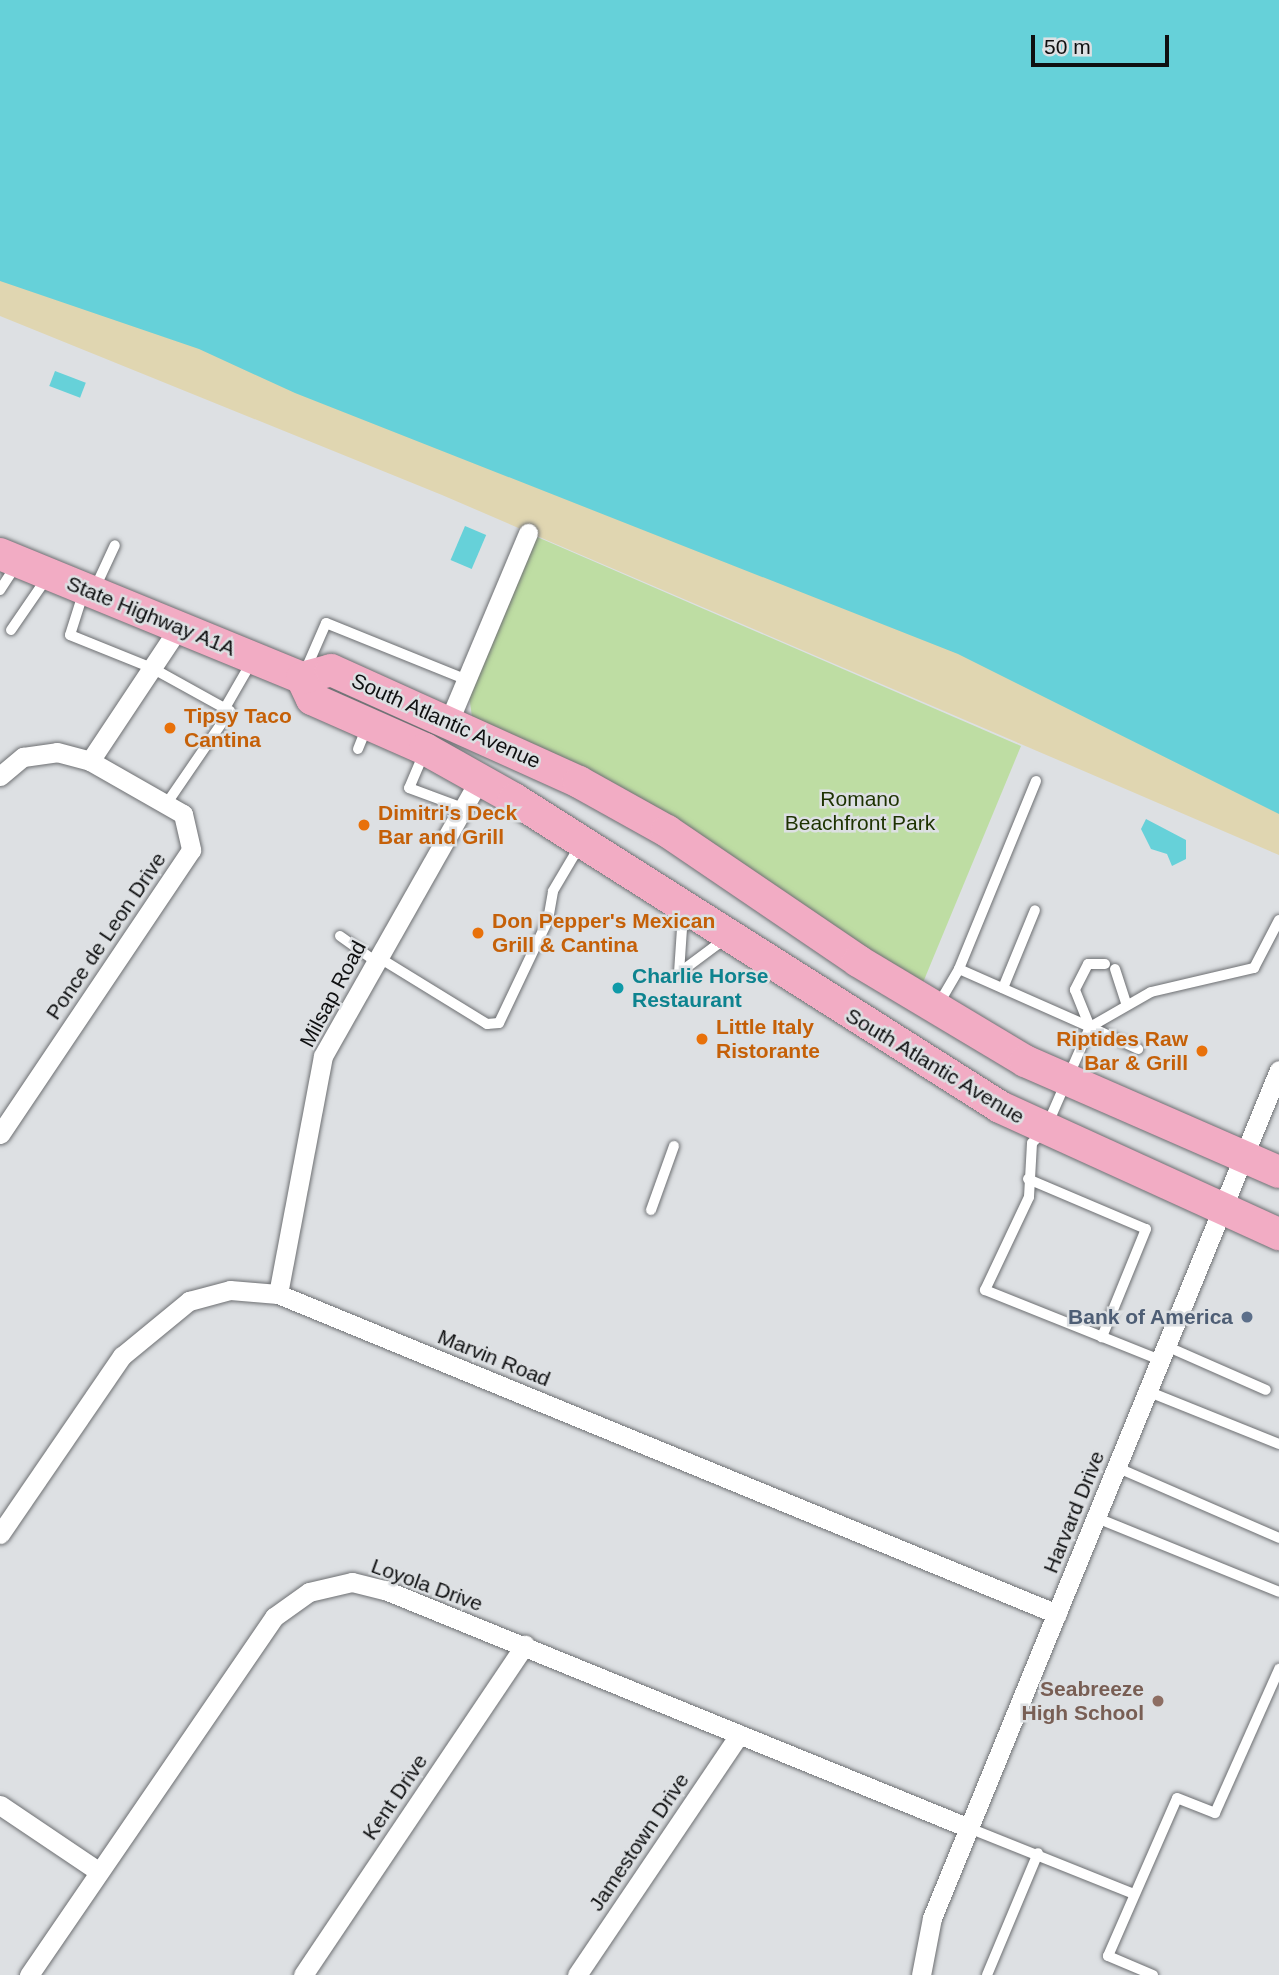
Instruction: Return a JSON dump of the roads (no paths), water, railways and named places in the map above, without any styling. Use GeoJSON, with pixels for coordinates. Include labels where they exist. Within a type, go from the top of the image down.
{"type":"FeatureCollection","features":[{"type":"Feature","properties":{"kind":"main road","name":"State Highway A1A"},"geometry":{"type":"LineString","coordinates":[[9,558],[254,658],[307,689]]}},
{"type":"Feature","properties":{"kind":"main road","name":"South Atlantic Avenue"},"geometry":{"type":"LineString","coordinates":[[1279,1172],[1068,1080],[936,1009],[667,831],[449,721],[331,670],[307,689],[363,736],[425,749],[480,778],[583,841],[728,937],[1045,1130],[1220,1211],[1279,1234]]}},
{"type":"Feature","properties":{"kind":"street"},"geometry":{"type":"LineString","coordinates":[[449,721],[528,533]]}},
{"type":"Feature","properties":{"kind":"street"},"geometry":{"type":"LineString","coordinates":[[90,761],[179,627]]}},
{"type":"Feature","properties":{"kind":"street","name":"Ponce de Leon Drive"},"geometry":{"type":"LineString","coordinates":[[0,776],[23,757],[57,752],[90,761],[167,803],[191,828],[191,850],[0,1134]]}},
{"type":"Feature","properties":{"kind":"street","name":"Milsap Road"},"geometry":{"type":"LineString","coordinates":[[278,1294],[323,1056],[480,778]]}},
{"type":"Feature","properties":{"kind":"street","name":"Harvard Drive"},"geometry":{"type":"LineString","coordinates":[[921,1975],[932,1918],[1279,1070]]}},
{"type":"Feature","properties":{"kind":"street","name":"Marvin Road"},"geometry":{"type":"LineString","coordinates":[[0,1534],[122,1356],[155,1323],[190,1301],[230,1290],[278,1294],[1057,1614]]}},
{"type":"Feature","properties":{"kind":"street","name":"Loyola Drive"},"geometry":{"type":"LineString","coordinates":[[29,1975],[274,1617],[309,1592],[352,1582],[385,1590],[524,1645],[969,1828]]}},
{"type":"Feature","properties":{"kind":"street","name":"Kent Drive"},"geometry":{"type":"LineString","coordinates":[[303,1975],[524,1645]]}},
{"type":"Feature","properties":{"kind":"street","name":"Jamestown Drive"},"geometry":{"type":"LineString","coordinates":[[576,1975],[739,1735]]}},
{"type":"Feature","properties":{"kind":"street"},"geometry":{"type":"LineString","coordinates":[[0,1805],[98,1871]]}},
{"type":"Feature","properties":{"kind":"lane"},"geometry":{"type":"LineString","coordinates":[[115,545],[89,590],[70,635],[152,668],[230,711],[167,803]]}},
{"type":"Feature","properties":{"kind":"lane"},"geometry":{"type":"LineString","coordinates":[[0,590],[9,558]]}},
{"type":"Feature","properties":{"kind":"lane"},"geometry":{"type":"LineString","coordinates":[[11,630],[49,574]]}},
{"type":"Feature","properties":{"kind":"lane"},"geometry":{"type":"LineString","coordinates":[[307,689],[326,623],[467,680]]}},
{"type":"Feature","properties":{"kind":"lane"},"geometry":{"type":"LineString","coordinates":[[225,708],[254,658]]}},
{"type":"Feature","properties":{"kind":"lane"},"geometry":{"type":"LineString","coordinates":[[425,749],[409,788],[463,808]]}},
{"type":"Feature","properties":{"kind":"lane"},"geometry":{"type":"LineString","coordinates":[[936,1009],[959,969],[1036,781]]}},
{"type":"Feature","properties":{"kind":"lane"},"geometry":{"type":"LineString","coordinates":[[340,936],[487,1024],[499,1023],[548,920],[554,891],[583,841]]}},
{"type":"Feature","properties":{"kind":"lane"},"geometry":{"type":"LineString","coordinates":[[682,907],[679,973],[728,937]]}},
{"type":"Feature","properties":{"kind":"lane"},"geometry":{"type":"LineString","coordinates":[[1003,988],[1035,911]]}},
{"type":"Feature","properties":{"kind":"lane"},"geometry":{"type":"LineString","coordinates":[[1266,1390],[1163,1353],[1102,1337],[985,1290],[1029,1197],[1032,1143],[1045,1130],[1090,1027],[1126,1003],[1254,968],[1279,920]]}},
{"type":"Feature","properties":{"kind":"lane"},"geometry":{"type":"LineString","coordinates":[[1090,1027],[1075,990],[1079,973],[1096,960],[1110,966],[1126,1003]]}},
{"type":"Feature","properties":{"kind":"lane"},"geometry":{"type":"LineString","coordinates":[[959,969],[1138,1049]]}},
{"type":"Feature","properties":{"kind":"lane"},"geometry":{"type":"LineString","coordinates":[[651,1210],[674,1146]]}},
{"type":"Feature","properties":{"kind":"lane"},"geometry":{"type":"LineString","coordinates":[[1028,1179],[1146,1229],[1102,1337]]}},
{"type":"Feature","properties":{"kind":"lane"},"geometry":{"type":"LineString","coordinates":[[1147,1391],[1279,1444]]}},
{"type":"Feature","properties":{"kind":"lane"},"geometry":{"type":"LineString","coordinates":[[1116,1467],[1278,1535]]}},
{"type":"Feature","properties":{"kind":"lane"},"geometry":{"type":"LineString","coordinates":[[1097,1518],[1279,1592]]}},
{"type":"Feature","properties":{"kind":"lane"},"geometry":{"type":"LineString","coordinates":[[1153,1975],[1108,1956],[1177,1798],[1215,1813],[1279,1669]]}},
{"type":"Feature","properties":{"kind":"lane"},"geometry":{"type":"LineString","coordinates":[[969,1828],[1038,1853],[1134,1894]]}},
{"type":"Feature","properties":{"kind":"lane"},"geometry":{"type":"LineString","coordinates":[[986,1975],[1038,1853]]}},
{"type":"Feature","properties":{"kind":"water"},"geometry":{"type":"Polygon","coordinates":[[[0,0],[1279,0],[1279,814],[958,654],[295,393],[199,349],[0,281],[0,0]]]}},
{"type":"Feature","properties":{"kind":"water"},"geometry":{"type":"Polygon","coordinates":[[[55,371],[86,383],[80,398],[49,386],[55,371]]]}},
{"type":"Feature","properties":{"kind":"water"},"geometry":{"type":"Polygon","coordinates":[[[465,526],[486,535],[472,569],[451,560],[465,526]]]}},
{"type":"Feature","properties":{"kind":"water"},"geometry":{"type":"Polygon","coordinates":[[[1146,819],[1186,840],[1186,859],[1172,866],[1167,854],[1151,849],[1141,829],[1146,819]]]}},
{"type":"Feature","properties":{"kind":"place","name":"Tipsy Taco Cantina"},"geometry":{"type":"Point","coordinates":[170,728]}},
{"type":"Feature","properties":{"kind":"place","name":"Dimitri's Deck Bar and Grill"},"geometry":{"type":"Point","coordinates":[364,825]}},
{"type":"Feature","properties":{"kind":"place","name":"Don Pepper's Mexican Grill & Cantina"},"geometry":{"type":"Point","coordinates":[478,933]}},
{"type":"Feature","properties":{"kind":"place","name":"Charlie Horse Restaurant"},"geometry":{"type":"Point","coordinates":[618,988]}},
{"type":"Feature","properties":{"kind":"place","name":"Little Italy Ristorante"},"geometry":{"type":"Point","coordinates":[702,1039]}},
{"type":"Feature","properties":{"kind":"place","name":"Riptides Raw Bar & Grill"},"geometry":{"type":"Point","coordinates":[1202,1051]}},
{"type":"Feature","properties":{"kind":"place","name":"Bank of America"},"geometry":{"type":"Point","coordinates":[1247,1317]}},
{"type":"Feature","properties":{"kind":"place","name":"Seabreeze High School"},"geometry":{"type":"Point","coordinates":[1158,1701]}},
{"type":"Feature","properties":{"kind":"park label","name":"Romano Beachfront Park"},"geometry":{"type":"Point","coordinates":[860,811]}}]}
